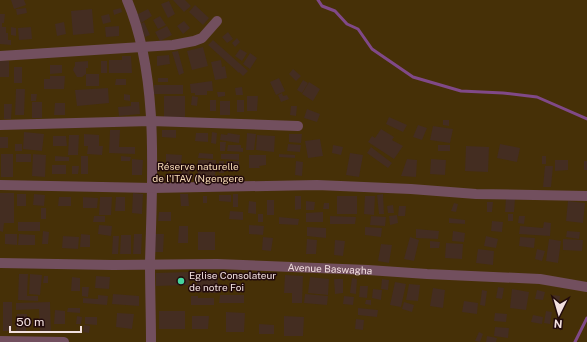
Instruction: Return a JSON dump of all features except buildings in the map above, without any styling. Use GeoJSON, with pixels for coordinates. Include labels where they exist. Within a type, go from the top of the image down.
{"type":"FeatureCollection","features":[{"type":"Feature","properties":{"kind":"street"},"geometry":{"type":"LineString","coordinates":[[127,0],[132,11],[142,48],[148,84],[151,121],[153,188],[150,264],[151,342]]}},
{"type":"Feature","properties":{"kind":"street"},"geometry":{"type":"LineString","coordinates":[[0,56],[173,45],[202,38],[217,21]]}},
{"type":"Feature","properties":{"kind":"street"},"geometry":{"type":"LineString","coordinates":[[0,125],[151,121],[298,126]]}},
{"type":"Feature","properties":{"kind":"street"},"geometry":{"type":"LineString","coordinates":[[0,185],[153,188],[317,185],[411,189],[476,194],[587,196]]}},
{"type":"Feature","properties":{"kind":"street","name":"Avenue Baswagha"},"geometry":{"type":"LineString","coordinates":[[0,263],[113,266],[150,264],[217,264],[368,270],[540,279],[587,287]]}},
{"type":"Feature","properties":{"kind":"street"},"geometry":{"type":"LineString","coordinates":[[0,341],[64,342]]}},
{"type":"Feature","properties":{"kind":"green space","name":"Réserve naturelle de l'ITAV (Ngengere"},"geometry":{"type":"Polygon","coordinates":[[[0,0],[587,0],[587,342],[0,342],[0,0]]]}},
{"type":"Feature","properties":{"kind":"waterway"},"geometry":{"type":"LineString","coordinates":[[318,0],[322,6],[335,11],[347,24],[358,29],[372,49],[413,77],[461,91],[503,93],[537,97],[587,119]]}},
{"type":"Feature","properties":{"kind":"waterway"},"geometry":{"type":"LineString","coordinates":[[575,342],[587,318]]}},
{"type":"Feature","properties":{"kind":"place","name":"Eglise Consolateur de notre Foi"},"geometry":{"type":"Point","coordinates":[181,281]}}]}
